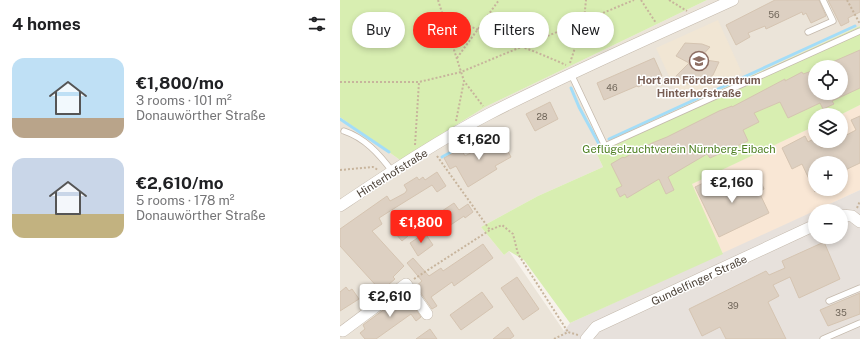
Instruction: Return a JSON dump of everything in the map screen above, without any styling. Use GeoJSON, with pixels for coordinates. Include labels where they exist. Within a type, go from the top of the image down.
{"type":"FeatureCollection","features":[{"type":"Feature","properties":{"kind":"street","name":"Hinterhofstraße"},"geometry":{"type":"LineString","coordinates":[[340,206],[389,173],[489,114],[571,74],[733,0]]}},
{"type":"Feature","properties":{"kind":"street"},"geometry":{"type":"LineString","coordinates":[[848,215],[852,216],[860,222]]}},
{"type":"Feature","properties":{"kind":"street","name":"Gundelfinger Straße"},"geometry":{"type":"LineString","coordinates":[[586,339],[596,327],[808,229]]}},
{"type":"Feature","properties":{"kind":"street"},"geometry":{"type":"LineString","coordinates":[[344,333],[406,284],[427,314]]}},
{"type":"Feature","properties":{"kind":"lane"},"geometry":{"type":"LineString","coordinates":[[808,32],[833,21],[823,0]]}},
{"type":"Feature","properties":{"kind":"lane"},"geometry":{"type":"LineString","coordinates":[[571,74],[605,146],[860,31]]}},
{"type":"Feature","properties":{"kind":"lane"},"geometry":{"type":"LineString","coordinates":[[344,130],[356,136],[376,150],[389,173]]}},
{"type":"Feature","properties":{"kind":"lane"},"geometry":{"type":"LineString","coordinates":[[829,301],[860,288]]}},
{"type":"Feature","properties":{"kind":"lane"},"geometry":{"type":"LineString","coordinates":[[823,339],[860,322]]}},
{"type":"Feature","properties":{"kind":"path"},"geometry":{"type":"LineString","coordinates":[[438,0],[442,12]]}},
{"type":"Feature","properties":{"kind":"path"},"geometry":{"type":"LineString","coordinates":[[457,58],[499,0]]}},
{"type":"Feature","properties":{"kind":"path"},"geometry":{"type":"LineString","coordinates":[[585,12],[586,0]]}},
{"type":"Feature","properties":{"kind":"path"},"geometry":{"type":"LineString","coordinates":[[604,12],[634,0]]}},
{"type":"Feature","properties":{"kind":"path"},"geometry":{"type":"LineString","coordinates":[[641,0],[663,32]]}},
{"type":"Feature","properties":{"kind":"path"},"geometry":{"type":"LineString","coordinates":[[669,0],[686,10],[691,19]]}},
{"type":"Feature","properties":{"kind":"path"},"geometry":{"type":"LineString","coordinates":[[847,0],[860,24]]}},
{"type":"Feature","properties":{"kind":"path"},"geometry":{"type":"LineString","coordinates":[[471,28],[479,31]]}},
{"type":"Feature","properties":{"kind":"path"},"geometry":{"type":"LineString","coordinates":[[454,48],[464,81],[489,114]]}},
{"type":"Feature","properties":{"kind":"path"},"geometry":{"type":"LineString","coordinates":[[340,82],[419,82],[461,72],[517,48]]}},
{"type":"Feature","properties":{"kind":"path"},"geometry":{"type":"LineString","coordinates":[[527,48],[568,66],[574,48]]}},
{"type":"Feature","properties":{"kind":"path"},"geometry":{"type":"LineString","coordinates":[[456,133],[456,121],[464,81]]}},
{"type":"Feature","properties":{"kind":"path"},"geometry":{"type":"LineString","coordinates":[[414,158],[419,82]]}},
{"type":"Feature","properties":{"kind":"path"},"geometry":{"type":"LineString","coordinates":[[432,147],[490,230]]}},
{"type":"Feature","properties":{"kind":"path"},"geometry":{"type":"LineString","coordinates":[[340,170],[373,167],[389,173]]}},
{"type":"Feature","properties":{"kind":"path"},"geometry":{"type":"LineString","coordinates":[[406,284],[490,230],[502,225],[513,234],[518,254],[568,332],[586,339]]}},
{"type":"Feature","properties":{"kind":"path"},"geometry":{"type":"LineString","coordinates":[[554,339],[568,332]]}},
{"type":"Feature","properties":{"kind":"shaded area"},"geometry":{"type":"Polygon","coordinates":[[[707,0],[860,0],[860,26],[594,148],[603,167],[538,196],[481,227],[504,255],[509,251],[564,331],[558,339],[340,339],[340,117],[400,160],[485,107],[607,48],[614,48],[614,45],[707,0]]]}},
{"type":"Feature","properties":{"kind":"shaded area","name":"Hort am Förderzentrum Hinterhofstraße"},"geometry":{"type":"Polygon","coordinates":[[[718,20],[742,73],[681,102],[656,48],[718,20]]]}},
{"type":"Feature","properties":{"kind":"shaded area"},"geometry":{"type":"Polygon","coordinates":[[[860,105],[860,190],[848,196],[848,156],[808,156],[808,196],[847,196],[830,204],[808,204],[808,214],[723,254],[691,184],[808,129],[808,148],[848,148],[848,111],[860,105]]]}},
{"type":"Feature","properties":{"kind":"shaded area"},"geometry":{"type":"Polygon","coordinates":[[[860,190],[860,339],[558,339],[570,323],[808,214],[808,244],[848,244],[848,204],[829,204],[860,190]]]}},
{"type":"Feature","properties":{"kind":"green space"},"geometry":{"type":"Polygon","coordinates":[[[340,0],[707,0],[614,45],[614,12],[557,12],[557,48],[607,48],[485,107],[400,160],[340,117],[340,0]]]}},
{"type":"Feature","properties":{"kind":"green space","name":"Geflügelzuchtverein Nürnberg-Eibach"},"geometry":{"type":"Polygon","coordinates":[[[860,26],[860,105],[848,111],[848,108],[808,108],[808,129],[692,184],[723,254],[570,323],[524,260],[509,251],[504,255],[481,227],[538,196],[603,167],[594,148],[860,26]]]}},
{"type":"Feature","properties":{"kind":"building"},"geometry":{"type":"Polygon","coordinates":[[[775,0],[819,0],[826,16],[811,23],[806,13],[803,15],[802,12],[766,29],[765,26],[748,33],[750,37],[736,45],[726,25],[775,0]]]}},
{"type":"Feature","properties":{"kind":"building"},"geometry":{"type":"Polygon","coordinates":[[[828,0],[860,0],[860,12],[848,18],[849,22],[841,26],[828,0]]]}},
{"type":"Feature","properties":{"kind":"building"},"geometry":{"type":"Polygon","coordinates":[[[685,43],[702,44],[710,47],[699,59],[719,62],[713,75],[701,83],[688,84],[676,76],[689,63],[676,56],[685,43]]]}},
{"type":"Feature","properties":{"kind":"building"},"geometry":{"type":"Polygon","coordinates":[[[860,50],[860,88],[848,94],[848,60],[837,60],[860,50]]]}},
{"type":"Feature","properties":{"kind":"building"},"geometry":{"type":"Polygon","coordinates":[[[654,58],[662,76],[604,100],[597,83],[654,58]]]}},
{"type":"Feature","properties":{"kind":"building"},"geometry":{"type":"Polygon","coordinates":[[[802,72],[803,74],[808,72],[808,100],[834,100],[832,101],[834,104],[822,108],[820,103],[788,118],[780,102],[754,113],[759,122],[743,130],[748,141],[710,158],[707,154],[668,177],[674,190],[666,194],[659,179],[627,198],[625,194],[620,197],[616,189],[622,186],[611,164],[719,111],[732,107],[785,79],[785,81],[802,72]]]}},
{"type":"Feature","properties":{"kind":"building"},"geometry":{"type":"Polygon","coordinates":[[[550,102],[558,119],[535,131],[526,114],[550,102]]]}},
{"type":"Feature","properties":{"kind":"building"},"geometry":{"type":"Polygon","coordinates":[[[860,116],[860,163],[848,169],[848,156],[808,156],[808,177],[802,164],[792,169],[782,148],[805,136],[808,142],[808,148],[848,148],[848,134],[856,130],[851,120],[860,116]]]}},
{"type":"Feature","properties":{"kind":"building"},"geometry":{"type":"Polygon","coordinates":[[[500,137],[511,157],[495,166],[497,169],[468,187],[456,166],[450,169],[444,158],[461,149],[465,156],[500,137]]]}},
{"type":"Feature","properties":{"kind":"building"},"geometry":{"type":"Polygon","coordinates":[[[437,172],[446,186],[437,192],[432,185],[379,218],[382,224],[372,231],[404,266],[393,277],[395,279],[381,291],[340,246],[340,229],[387,196],[390,201],[405,193],[407,190],[404,185],[417,177],[419,180],[423,177],[425,180],[437,172]]]}},
{"type":"Feature","properties":{"kind":"building"},"geometry":{"type":"Polygon","coordinates":[[[720,175],[729,193],[760,179],[764,189],[759,192],[769,213],[719,237],[695,187],[720,175]]]}},
{"type":"Feature","properties":{"kind":"building"},"geometry":{"type":"Polygon","coordinates":[[[454,203],[459,210],[468,204],[473,212],[446,228],[436,215],[454,203]]]}},
{"type":"Feature","properties":{"kind":"building"},"geometry":{"type":"Polygon","coordinates":[[[425,211],[434,221],[426,228],[417,218],[425,211]]]}},
{"type":"Feature","properties":{"kind":"building"},"geometry":{"type":"Polygon","coordinates":[[[401,228],[408,236],[402,241],[395,233],[401,228]]]}},
{"type":"Feature","properties":{"kind":"building"},"geometry":{"type":"Polygon","coordinates":[[[425,233],[433,245],[418,256],[410,243],[425,233]]]}},
{"type":"Feature","properties":{"kind":"building"},"geometry":{"type":"Polygon","coordinates":[[[483,244],[493,258],[454,286],[452,282],[431,297],[437,306],[432,309],[416,286],[422,281],[407,263],[413,258],[429,276],[441,268],[443,271],[483,244]]]}},
{"type":"Feature","properties":{"kind":"building"},"geometry":{"type":"Polygon","coordinates":[[[820,244],[825,244],[840,279],[799,298],[790,277],[773,285],[779,296],[768,302],[786,339],[726,339],[720,327],[702,336],[689,309],[766,271],[769,275],[785,268],[782,261],[820,244]]]}},
{"type":"Feature","properties":{"kind":"building"},"geometry":{"type":"Polygon","coordinates":[[[517,277],[539,309],[523,320],[501,288],[517,277]]]}},
{"type":"Feature","properties":{"kind":"building"},"geometry":{"type":"Polygon","coordinates":[[[346,287],[349,291],[352,289],[359,299],[340,311],[340,292],[346,287]]]}},
{"type":"Feature","properties":{"kind":"building"},"geometry":{"type":"Polygon","coordinates":[[[482,292],[493,307],[461,330],[450,315],[482,292]]]}},
{"type":"Feature","properties":{"kind":"building"},"geometry":{"type":"Polygon","coordinates":[[[860,293],[860,314],[828,326],[820,310],[860,293]]]}},
{"type":"Feature","properties":{"kind":"building"},"geometry":{"type":"Polygon","coordinates":[[[405,294],[421,317],[416,321],[411,314],[376,339],[365,339],[360,333],[365,329],[363,325],[405,294]]]}},
{"type":"Feature","properties":{"kind":"building"},"geometry":{"type":"Polygon","coordinates":[[[508,327],[514,336],[510,339],[493,339],[508,327]]]}},
{"type":"Feature","properties":{"kind":"building"},"geometry":{"type":"Polygon","coordinates":[[[430,329],[437,339],[416,339],[430,329]]]}},
{"type":"Feature","properties":{"kind":"waterway"},"geometry":{"type":"LineString","coordinates":[[609,139],[855,26]]}},
{"type":"Feature","properties":{"kind":"waterway"},"geometry":{"type":"LineString","coordinates":[[571,88],[579,107],[599,144]]}},
{"type":"Feature","properties":{"kind":"waterway"},"geometry":{"type":"LineString","coordinates":[[340,119],[389,152]]}},
{"type":"Feature","properties":{"kind":"waterway"},"geometry":{"type":"LineString","coordinates":[[442,157],[453,151]]}},
{"type":"Feature","properties":{"kind":"place","name":"Hort am Förderzentrum Hinterhofstraße"},"geometry":{"type":"Point","coordinates":[699,61]}}]}
